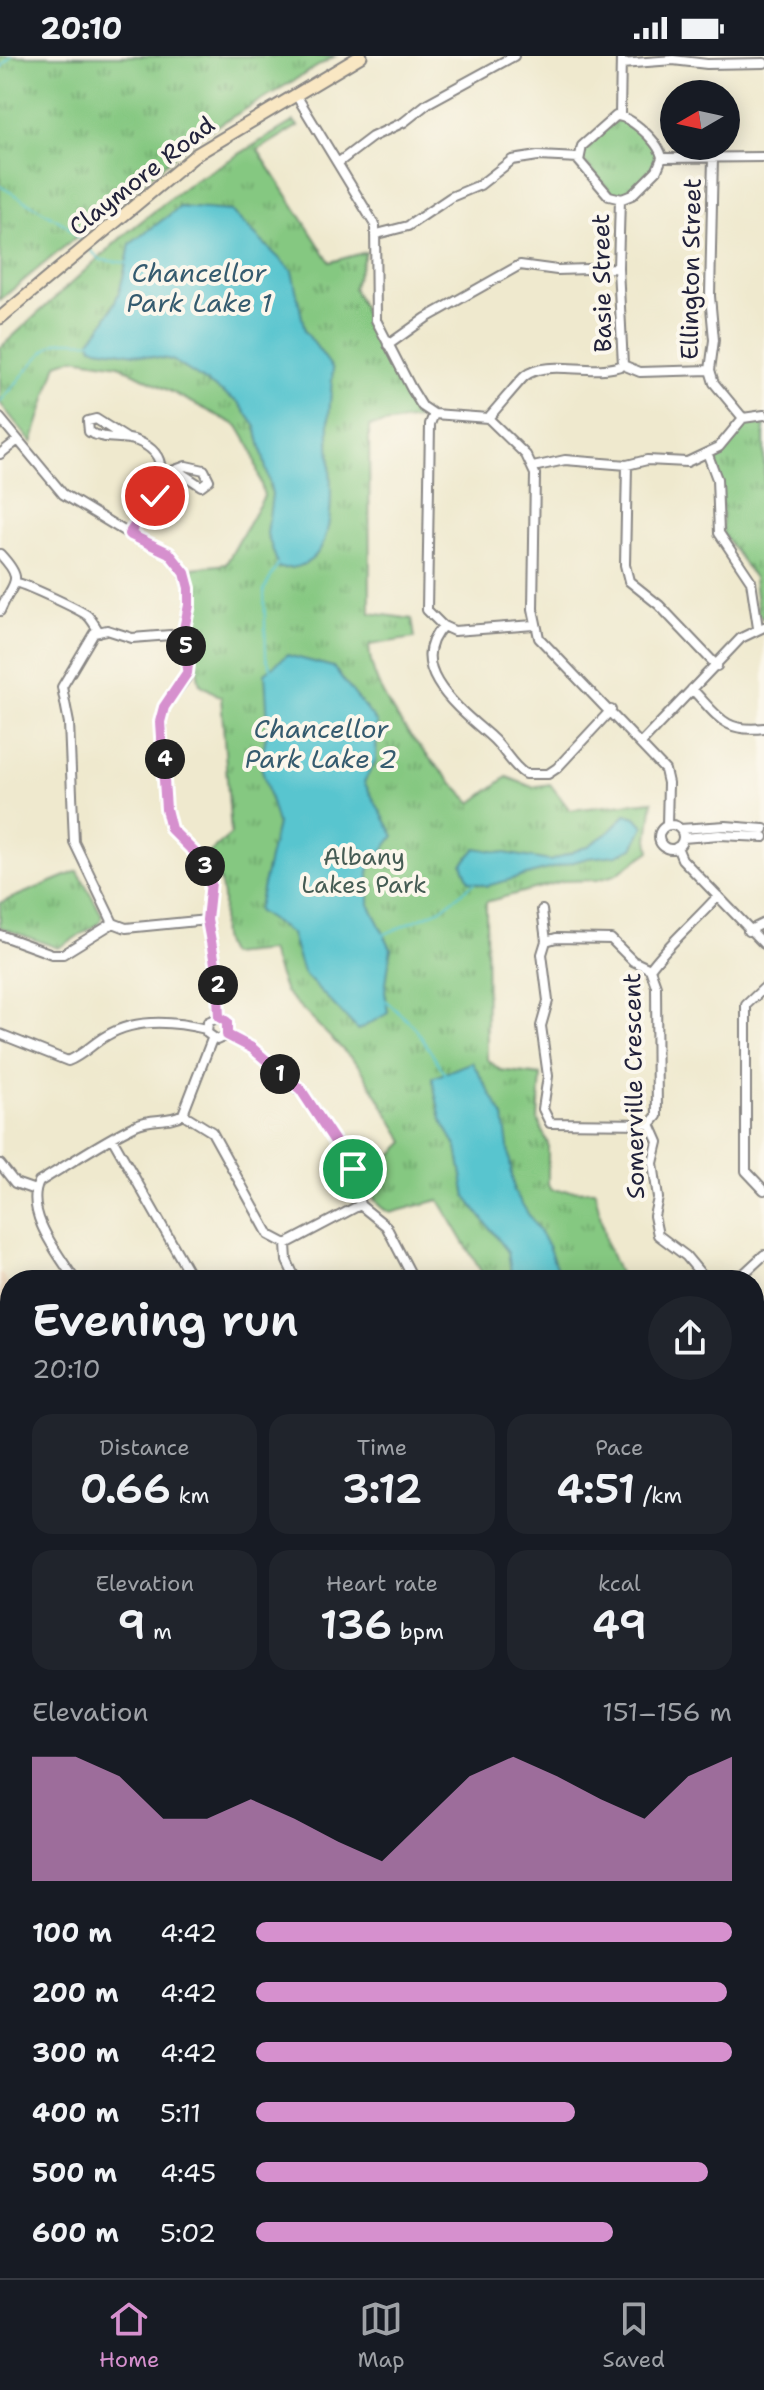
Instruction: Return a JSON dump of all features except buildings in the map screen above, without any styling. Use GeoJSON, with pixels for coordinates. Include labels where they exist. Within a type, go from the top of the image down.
{"type":"FeatureCollection","features":[{"type":"Feature","properties":{"kind":"main road","name":"Claymore Road"},"geometry":{"type":"LineString","coordinates":[[0,318],[197,154],[361,56]]}},
{"type":"Feature","properties":{"kind":"street"},"geometry":{"type":"LineString","coordinates":[[339,162],[372,137],[404,122],[428,103],[514,56]]}},
{"type":"Feature","properties":{"kind":"street"},"geometry":{"type":"LineString","coordinates":[[620,116],[621,60],[764,63]]}},
{"type":"Feature","properties":{"kind":"street"},"geometry":{"type":"LineString","coordinates":[[296,95],[372,217],[377,234],[376,320],[422,406],[434,414],[488,418],[533,467],[534,625],[539,638],[642,742],[665,770],[668,783],[667,825],[659,833],[660,842],[666,848],[677,847]]}},
{"type":"Feature","properties":{"kind":"street"},"geometry":{"type":"LineString","coordinates":[[660,153],[656,143],[632,120],[620,116],[608,120],[599,133],[583,145],[579,158],[583,169],[607,194],[620,199],[632,195],[659,168],[661,160]]}},
{"type":"Feature","properties":{"kind":"street"},"geometry":{"type":"LineString","coordinates":[[377,234],[408,226],[451,197],[480,185],[512,160],[538,156],[579,158]]}},
{"type":"Feature","properties":{"kind":"street"},"geometry":{"type":"LineString","coordinates":[[740,157],[764,157]]}},
{"type":"Feature","properties":{"kind":"street","name":"Ellington Street"},"geometry":{"type":"LineString","coordinates":[[713,160],[710,296],[714,340],[710,370],[714,383],[743,418]]}},
{"type":"Feature","properties":{"kind":"street","name":"Basie Street"},"geometry":{"type":"LineString","coordinates":[[620,199],[618,268],[623,365]]}},
{"type":"Feature","properties":{"kind":"street"},"geometry":{"type":"LineString","coordinates":[[388,345],[426,318],[520,265],[557,270],[618,268]]}},
{"type":"Feature","properties":{"kind":"street"},"geometry":{"type":"LineString","coordinates":[[488,418],[525,376],[541,369],[607,372],[623,365],[640,372],[710,370]]}},
{"type":"Feature","properties":{"kind":"street"},"geometry":{"type":"LineString","coordinates":[[434,414],[430,424],[427,610],[443,626],[454,631],[534,625]]}},
{"type":"Feature","properties":{"kind":"street"},"geometry":{"type":"LineString","coordinates":[[533,467],[565,460],[627,465],[647,460],[687,462],[708,455],[743,418],[764,415]]}},
{"type":"Feature","properties":{"kind":"street"},"geometry":{"type":"LineString","coordinates":[[0,418],[63,494],[129,534],[169,553],[185,573],[190,596],[183,634],[189,656],[187,673],[164,707],[160,722],[166,809],[175,835],[199,857],[209,874],[212,889],[207,920],[217,974],[219,1017]]}},
{"type":"Feature","properties":{"kind":"street"},"geometry":{"type":"LineString","coordinates":[[126,438],[140,442],[155,455],[161,475],[155,496],[129,534]]}},
{"type":"Feature","properties":{"kind":"street"},"geometry":{"type":"LineString","coordinates":[[0,454],[18,440]]}},
{"type":"Feature","properties":{"kind":"street"},"geometry":{"type":"LineString","coordinates":[[642,742],[741,638],[761,628],[751,581],[719,533],[717,479],[708,455]]}},
{"type":"Feature","properties":{"kind":"street"},"geometry":{"type":"LineString","coordinates":[[627,465],[625,565],[629,581],[659,605],[717,666]]}},
{"type":"Feature","properties":{"kind":"street"},"geometry":{"type":"LineString","coordinates":[[161,475],[178,471]]}},
{"type":"Feature","properties":{"kind":"street"},"geometry":{"type":"LineString","coordinates":[[0,554],[16,571],[17,583],[0,611]]}},
{"type":"Feature","properties":{"kind":"street"},"geometry":{"type":"LineString","coordinates":[[17,583],[33,585],[54,602],[87,615],[99,632]]}},
{"type":"Feature","properties":{"kind":"street"},"geometry":{"type":"LineString","coordinates":[[443,626],[431,643],[430,661],[437,681],[458,708],[525,774],[548,774],[557,768],[611,710]]}},
{"type":"Feature","properties":{"kind":"street"},"geometry":{"type":"LineString","coordinates":[[183,634],[132,638],[107,630],[94,633],[62,687],[69,723],[74,842],[113,923],[126,928],[207,920]]}},
{"type":"Feature","properties":{"kind":"street"},"geometry":{"type":"LineString","coordinates":[[692,689],[728,727],[744,731],[764,728]]}},
{"type":"Feature","properties":{"kind":"street"},"geometry":{"type":"LineString","coordinates":[[667,825],[682,834],[764,837]]}},
{"type":"Feature","properties":{"kind":"street"},"geometry":{"type":"LineString","coordinates":[[682,834],[726,826],[764,829]]}},
{"type":"Feature","properties":{"kind":"street"},"geometry":{"type":"LineString","coordinates":[[682,834],[677,847],[682,859],[764,944]]}},
{"type":"Feature","properties":{"kind":"street","name":"Somerville Crescent"},"geometry":{"type":"LineString","coordinates":[[698,1270],[686,1256],[658,1235],[654,1216],[658,1198],[653,1163],[658,1142],[650,1124],[657,1116],[656,986],[650,969],[665,948],[683,935],[718,896]]}},
{"type":"Feature","properties":{"kind":"street"},"geometry":{"type":"LineString","coordinates":[[542,910],[546,941],[542,954],[548,1001],[541,1026],[548,1076],[543,1109],[550,1123],[650,1124]]}},
{"type":"Feature","properties":{"kind":"street"},"geometry":{"type":"LineString","coordinates":[[0,935],[52,954],[63,954],[113,923]]}},
{"type":"Feature","properties":{"kind":"street"},"geometry":{"type":"LineString","coordinates":[[751,933],[764,925]]}},
{"type":"Feature","properties":{"kind":"street"},"geometry":{"type":"LineString","coordinates":[[546,941],[556,938],[611,939],[633,961],[650,969]]}},
{"type":"Feature","properties":{"kind":"street"},"geometry":{"type":"LineString","coordinates":[[764,988],[746,1005],[745,1093],[746,1171],[764,1190]]}},
{"type":"Feature","properties":{"kind":"street"},"geometry":{"type":"LineString","coordinates":[[206,1029],[209,1021],[219,1017]]}},
{"type":"Feature","properties":{"kind":"street"},"geometry":{"type":"LineString","coordinates":[[219,1017],[227,1022],[227,1035]]}},
{"type":"Feature","properties":{"kind":"street"},"geometry":{"type":"LineString","coordinates":[[0,1034],[68,1061],[106,1036],[135,1023],[173,1023],[206,1029],[212,1039]]}},
{"type":"Feature","properties":{"kind":"street"},"geometry":{"type":"LineString","coordinates":[[212,1039],[221,1040],[227,1035]]}},
{"type":"Feature","properties":{"kind":"street"},"geometry":{"type":"LineString","coordinates":[[227,1035],[252,1048],[306,1096],[353,1169],[360,1205],[386,1226],[409,1270]]}},
{"type":"Feature","properties":{"kind":"street"},"geometry":{"type":"LineString","coordinates":[[69,1270],[47,1236],[35,1190],[39,1182],[138,1124],[161,1118],[173,1120],[183,1114],[212,1039]]}},
{"type":"Feature","properties":{"kind":"street"},"geometry":{"type":"LineString","coordinates":[[183,1114],[212,1132],[269,1235],[286,1244]]}},
{"type":"Feature","properties":{"kind":"street"},"geometry":{"type":"LineString","coordinates":[[112,1138],[187,1270]]}},
{"type":"Feature","properties":{"kind":"street"},"geometry":{"type":"LineString","coordinates":[[0,1164],[15,1183],[35,1190]]}},
{"type":"Feature","properties":{"kind":"street"},"geometry":{"type":"LineString","coordinates":[[286,1244],[360,1205]]}},
{"type":"Feature","properties":{"kind":"street"},"geometry":{"type":"LineString","coordinates":[[286,1244],[291,1270]]}},
{"type":"Feature","properties":{"kind":"street"},"geometry":{"type":"LineString","coordinates":[[748,1270],[764,1256]]}},
{"type":"Feature","properties":{"kind":"green space"},"geometry":{"type":"Polygon","coordinates":[[[0,56],[335,56],[195,139],[0,300],[0,56]]]}},
{"type":"Feature","properties":{"kind":"green space"},"geometry":{"type":"Polygon","coordinates":[[[621,119],[653,146],[658,160],[631,191],[619,196],[611,192],[582,159],[597,136],[621,119]]]}},
{"type":"Feature","properties":{"kind":"green space","name":"Albany Lakes Park"},"geometry":{"type":"Polygon","coordinates":[[[294,121],[298,126],[258,150],[330,262],[366,252],[353,288],[418,419],[369,426],[370,613],[412,619],[415,638],[369,645],[372,667],[380,688],[407,731],[472,803],[507,777],[532,787],[550,784],[570,810],[653,801],[648,839],[650,851],[615,875],[597,880],[563,881],[486,902],[487,1059],[500,1070],[541,1075],[538,1120],[548,1144],[548,1185],[551,1190],[595,1191],[606,1243],[618,1270],[480,1270],[439,1200],[390,1213],[380,1207],[372,1194],[369,1177],[405,1142],[360,1067],[285,992],[270,951],[229,955],[225,948],[222,891],[209,853],[231,834],[221,697],[200,684],[198,675],[193,568],[226,564],[264,496],[252,450],[238,426],[119,365],[74,358],[57,364],[32,443],[0,403],[0,348],[124,235],[186,186],[294,121]]]}},
{"type":"Feature","properties":{"kind":"green space"},"geometry":{"type":"Polygon","coordinates":[[[764,418],[764,620],[758,614],[754,578],[723,534],[721,483],[716,459],[744,422],[764,418]]]}},
{"type":"Feature","properties":{"kind":"green space"},"geometry":{"type":"Polygon","coordinates":[[[78,871],[102,915],[100,923],[58,948],[0,927],[0,903],[78,871]]]}},
{"type":"Feature","properties":{"kind":"water","name":"Chancellor Park Lake 1"},"geometry":{"type":"Polygon","coordinates":[[[180,207],[231,211],[292,271],[305,331],[333,369],[329,420],[329,520],[324,540],[315,556],[300,566],[279,568],[267,534],[272,494],[256,427],[239,403],[172,360],[92,347],[90,340],[107,318],[118,296],[130,244],[180,207]]]}},
{"type":"Feature","properties":{"kind":"water","name":"Chancellor Park Lake 2"},"geometry":{"type":"Polygon","coordinates":[[[287,655],[333,667],[377,723],[376,760],[364,782],[394,836],[369,868],[369,904],[391,948],[385,991],[388,1013],[358,1030],[303,973],[291,934],[257,911],[277,824],[261,766],[268,723],[265,673],[287,655]]]}},
{"type":"Feature","properties":{"kind":"water"},"geometry":{"type":"Polygon","coordinates":[[[626,814],[636,817],[644,826],[633,848],[617,855],[588,858],[487,886],[469,881],[462,864],[476,848],[550,861],[588,846],[609,832],[626,814]]]}},
{"type":"Feature","properties":{"kind":"water"},"geometry":{"type":"Polygon","coordinates":[[[472,1062],[504,1117],[514,1191],[548,1246],[557,1270],[511,1270],[508,1252],[466,1197],[457,1148],[441,1119],[432,1078],[472,1062]]]}},
{"type":"Feature","properties":{"kind":"waterway"},"geometry":{"type":"LineString","coordinates":[[0,69],[11,56]]}},
{"type":"Feature","properties":{"kind":"waterway"},"geometry":{"type":"LineString","coordinates":[[0,186],[66,225],[84,244]]}},
{"type":"Feature","properties":{"kind":"waterway"},"geometry":{"type":"LineString","coordinates":[[88,248],[101,260],[128,263]]}},
{"type":"Feature","properties":{"kind":"waterway"},"geometry":{"type":"LineString","coordinates":[[0,402],[52,345],[63,341],[92,341]]}},
{"type":"Feature","properties":{"kind":"waterway"},"geometry":{"type":"LineString","coordinates":[[272,670],[266,657],[264,590],[279,562]]}},
{"type":"Feature","properties":{"kind":"waterway"},"geometry":{"type":"LineString","coordinates":[[383,935],[441,909],[474,883]]}},
{"type":"Feature","properties":{"kind":"waterway"},"geometry":{"type":"LineString","coordinates":[[385,1000],[414,1026],[446,1075]]}},
{"type":"Feature","properties":{"kind":"route"},"geometry":{"type":"LineString","coordinates":[[155,496],[129,534],[169,553],[185,573],[189,588],[189,605],[183,626],[189,656],[186,678],[169,698],[160,722],[166,769],[166,809],[171,829],[199,857],[211,882],[207,920],[214,946],[219,1017],[227,1022],[227,1035],[252,1048],[301,1090],[353,1169]]}}]}
